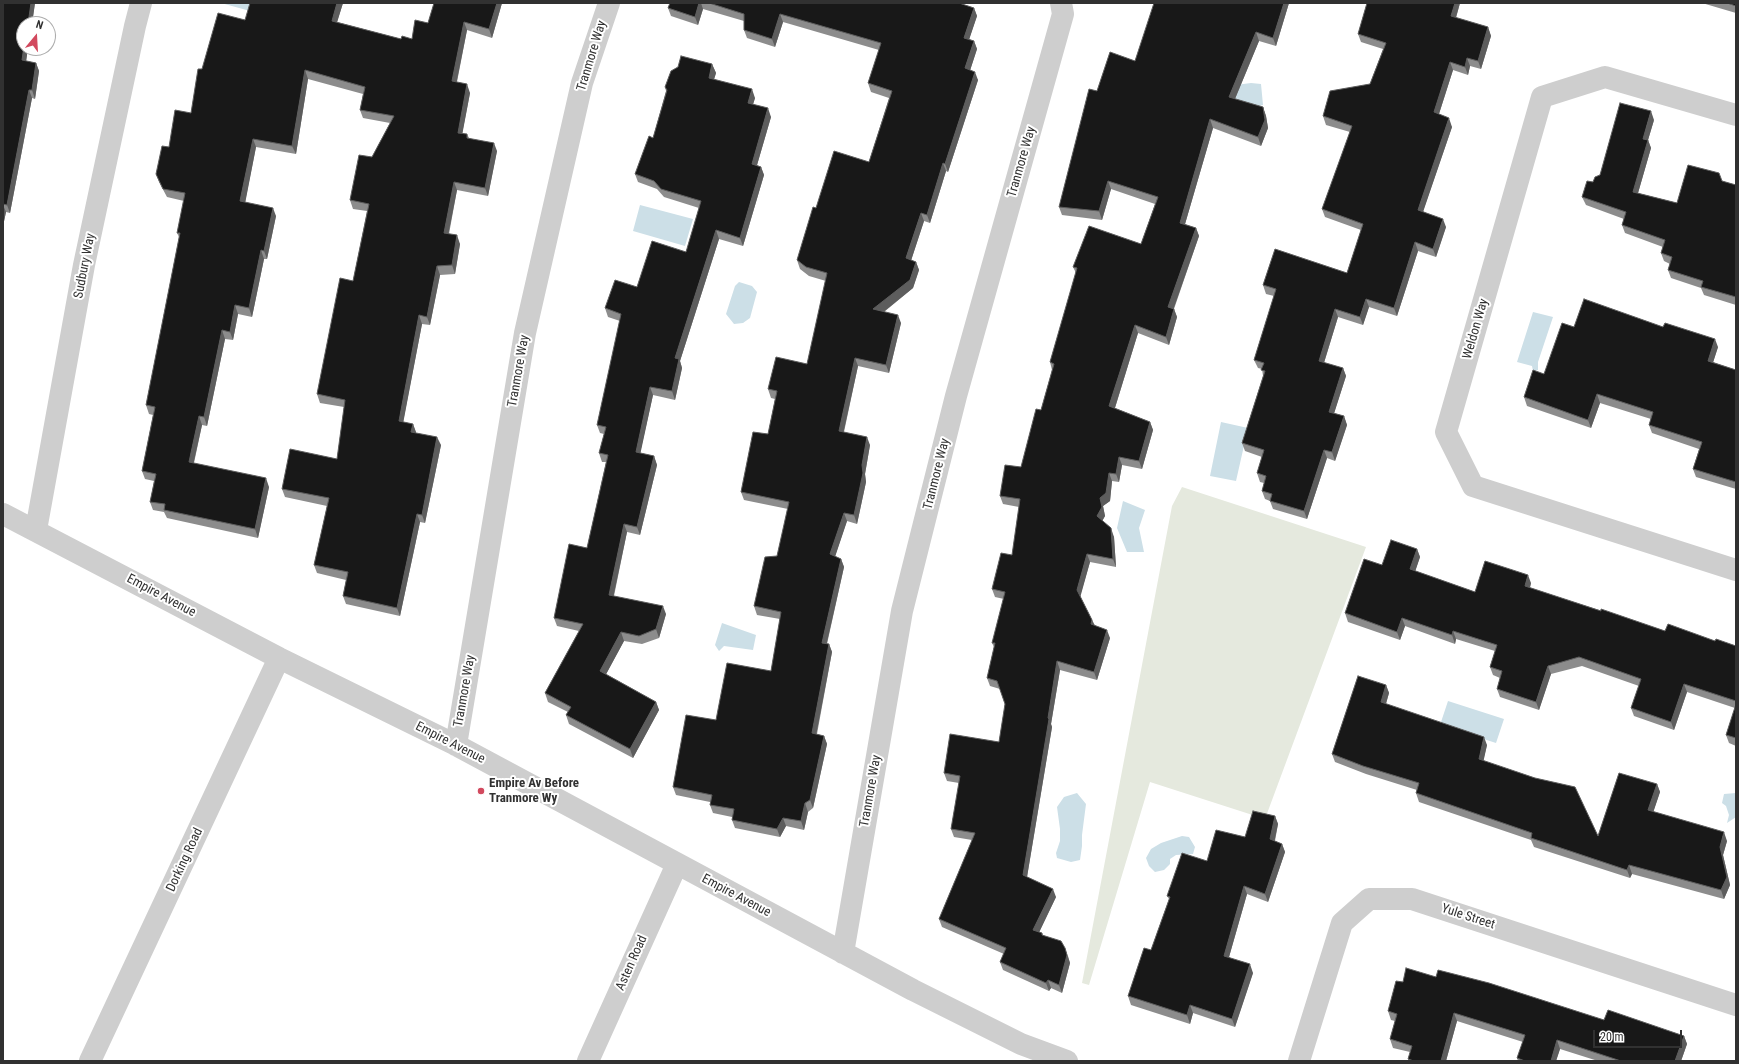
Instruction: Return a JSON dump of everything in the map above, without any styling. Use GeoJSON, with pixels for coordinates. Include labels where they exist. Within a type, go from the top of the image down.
{"type":"FeatureCollection","features":[{"type":"Feature","properties":{"kind":"street","name":"Sudbury Way"},"geometry":{"type":"LineString","coordinates":[[36,530],[84,265],[141,3]]}},
{"type":"Feature","properties":{"kind":"street","name":"Tranmore Way"},"geometry":{"type":"LineString","coordinates":[[456,745],[525,333],[582,83],[609,3]]}},
{"type":"Feature","properties":{"kind":"street","name":"Tranmore Way"},"geometry":{"type":"LineString","coordinates":[[843,953],[902,611],[956,396],[1063,14],[1061,3]]}},
{"type":"Feature","properties":{"kind":"street","name":"Weldon Way"},"geometry":{"type":"LineString","coordinates":[[1736,115],[1605,77],[1542,97],[1446,432],[1474,486],[1736,570]]}},
{"type":"Feature","properties":{"kind":"street","name":"Empire Avenue"},"geometry":{"type":"LineString","coordinates":[[3,514],[279,658],[456,745],[843,953],[970,1019],[1021,1044],[1062,1060]]}},
{"type":"Feature","properties":{"kind":"street","name":"Dorking Road"},"geometry":{"type":"LineString","coordinates":[[90,1061],[279,658]]}},
{"type":"Feature","properties":{"kind":"street","name":"Asten Road"},"geometry":{"type":"LineString","coordinates":[[588,1061],[677,864]]}},
{"type":"Feature","properties":{"kind":"street","name":"Yule Street"},"geometry":{"type":"LineString","coordinates":[[1299,1061],[1342,923],[1369,899],[1412,899],[1736,1005]]}},
{"type":"Feature","properties":{"kind":"shaded area"},"geometry":{"type":"Polygon","coordinates":[[[221,3],[252,3],[250,11],[221,3]]]}},
{"type":"Feature","properties":{"kind":"shaded area"},"geometry":{"type":"Polygon","coordinates":[[[1251,83],[1261,84],[1263,105],[1252,108],[1246,107],[1222,93],[1228,86],[1251,83]]]}},
{"type":"Feature","properties":{"kind":"shaded area"},"geometry":{"type":"Polygon","coordinates":[[[640,205],[693,219],[685,246],[633,231],[640,205]]]}},
{"type":"Feature","properties":{"kind":"shaded area"},"geometry":{"type":"Polygon","coordinates":[[[739,282],[752,286],[757,292],[750,318],[743,323],[734,324],[726,314],[735,286],[739,282]]]}},
{"type":"Feature","properties":{"kind":"shaded area"},"geometry":{"type":"Polygon","coordinates":[[[1533,312],[1553,317],[1538,362],[1538,370],[1533,371],[1532,366],[1517,362],[1533,312]]]}},
{"type":"Feature","properties":{"kind":"shaded area"},"geometry":{"type":"Polygon","coordinates":[[[1221,422],[1248,428],[1236,481],[1210,476],[1221,422]]]}},
{"type":"Feature","properties":{"kind":"shaded area"},"geometry":{"type":"Polygon","coordinates":[[[1182,487],[1366,547],[1265,819],[1150,782],[1089,985],[1082,983],[1172,506],[1182,487]]]}},
{"type":"Feature","properties":{"kind":"shaded area"},"geometry":{"type":"Polygon","coordinates":[[[1123,501],[1145,510],[1139,528],[1144,552],[1127,552],[1117,528],[1123,501]]]}},
{"type":"Feature","properties":{"kind":"shaded area"},"geometry":{"type":"Polygon","coordinates":[[[722,623],[756,635],[753,650],[724,646],[719,651],[715,645],[722,623]]]}},
{"type":"Feature","properties":{"kind":"shaded area"},"geometry":{"type":"Polygon","coordinates":[[[1448,701],[1504,719],[1496,743],[1440,725],[1448,701]]]}},
{"type":"Feature","properties":{"kind":"shaded area"},"geometry":{"type":"Polygon","coordinates":[[[1077,793],[1086,804],[1080,860],[1071,862],[1057,858],[1056,853],[1060,841],[1060,829],[1057,807],[1064,797],[1077,793]]]}},
{"type":"Feature","properties":{"kind":"shaded area"},"geometry":{"type":"Polygon","coordinates":[[[1736,793],[1736,817],[1727,823],[1729,815],[1726,806],[1722,803],[1724,794],[1736,793]]]}},
{"type":"Feature","properties":{"kind":"shaded area"},"geometry":{"type":"Polygon","coordinates":[[[1182,836],[1189,837],[1195,847],[1193,854],[1176,855],[1170,859],[1170,864],[1164,870],[1155,872],[1149,866],[1146,858],[1151,849],[1161,843],[1182,836]]]}},
{"type":"Feature","properties":{"kind":"building"},"geometry":{"type":"Polygon","coordinates":[[[3,3],[31,3],[29,16],[16,16],[16,56],[23,56],[22,60],[36,63],[32,90],[29,90],[7,205],[3,204],[3,3]]]}},
{"type":"Feature","properties":{"kind":"building"},"geometry":{"type":"Polygon","coordinates":[[[250,3],[337,3],[332,21],[401,39],[402,36],[412,39],[415,20],[428,23],[434,3],[497,3],[489,29],[464,22],[452,81],[467,84],[458,133],[467,134],[467,138],[494,143],[485,188],[454,182],[444,233],[457,235],[452,265],[437,266],[427,317],[419,315],[399,421],[413,424],[411,432],[437,437],[422,515],[417,514],[397,608],[343,596],[348,572],[314,565],[329,498],[282,489],[290,449],[337,459],[345,400],[317,394],[340,278],[353,281],[369,204],[350,200],[359,155],[372,157],[394,116],[360,110],[365,87],[305,70],[292,146],[253,139],[240,201],[273,208],[264,251],[261,250],[249,308],[235,305],[230,332],[222,330],[204,417],[199,416],[189,462],[266,478],[255,529],[164,510],[165,504],[150,502],[156,474],[142,471],[155,407],[146,405],[180,233],[177,233],[185,193],[163,189],[156,174],[162,146],[169,147],[175,110],[191,113],[198,69],[202,69],[218,13],[245,20],[250,3]]]}},
{"type":"Feature","properties":{"kind":"building"},"geometry":{"type":"Polygon","coordinates":[[[670,3],[699,3],[695,17],[668,8],[670,3]]]}},
{"type":"Feature","properties":{"kind":"building"},"geometry":{"type":"Polygon","coordinates":[[[709,3],[959,3],[974,8],[964,38],[974,41],[965,68],[975,72],[945,164],[943,163],[927,215],[921,213],[906,258],[916,262],[910,280],[873,309],[898,315],[886,365],[855,358],[839,431],[867,437],[862,465],[863,473],[854,515],[844,513],[830,554],[841,559],[822,643],[829,644],[812,733],[824,736],[810,800],[805,803],[801,821],[783,818],[777,829],[732,820],[734,809],[710,805],[712,795],[673,787],[686,715],[716,720],[727,663],[771,671],[781,612],[754,606],[765,557],[777,556],[789,502],[741,492],[753,432],[768,434],[777,391],[768,389],[776,357],[807,364],[827,273],[806,267],[797,260],[813,207],[816,208],[834,151],[869,162],[892,91],[868,83],[881,43],[780,14],[772,39],[744,30],[744,14],[709,3]]]}},
{"type":"Feature","properties":{"kind":"building"},"geometry":{"type":"Polygon","coordinates":[[[1154,3],[1284,3],[1273,38],[1256,32],[1229,97],[1263,107],[1265,120],[1258,137],[1210,119],[1180,223],[1196,228],[1168,307],[1174,309],[1166,337],[1135,325],[1109,406],[1150,422],[1139,461],[1119,457],[1116,474],[1109,473],[1106,493],[1100,498],[1102,507],[1097,516],[1111,528],[1113,559],[1087,554],[1077,590],[1092,620],[1091,624],[1107,630],[1094,672],[1057,661],[1023,875],[1053,889],[1033,930],[1042,933],[1042,935],[1061,941],[1065,948],[1067,955],[1059,985],[1048,980],[1046,983],[1000,962],[1006,948],[939,919],[975,833],[951,829],[960,776],[944,773],[950,734],[999,742],[1005,704],[997,681],[987,678],[995,643],[992,643],[1005,592],[992,589],[1001,553],[1012,555],[1020,499],[1000,496],[1005,465],[1021,467],[1036,409],[1041,410],[1054,364],[1050,362],[1077,268],[1073,267],[1089,226],[1141,244],[1158,197],[1108,181],[1099,211],[1059,207],[1089,89],[1097,91],[1110,52],[1135,61],[1154,3]]]}},
{"type":"Feature","properties":{"kind":"building"},"geometry":{"type":"Polygon","coordinates":[[[1367,3],[1455,3],[1451,16],[1488,27],[1478,61],[1467,58],[1465,67],[1450,62],[1434,112],[1449,118],[1418,210],[1443,219],[1433,249],[1415,242],[1394,308],[1366,299],[1360,317],[1335,309],[1319,361],[1343,368],[1329,412],[1344,416],[1332,452],[1324,450],[1304,511],[1270,501],[1272,494],[1262,491],[1266,476],[1257,473],[1264,450],[1242,443],[1265,371],[1261,370],[1264,363],[1254,360],[1276,289],[1263,285],[1275,249],[1347,273],[1363,224],[1322,209],[1352,126],[1323,116],[1330,91],[1370,84],[1386,43],[1358,34],[1367,3]]]}},
{"type":"Feature","properties":{"kind":"building"},"geometry":{"type":"Polygon","coordinates":[[[1727,3],[1736,3],[1736,6],[1727,3]]]}},
{"type":"Feature","properties":{"kind":"building"},"geometry":{"type":"Polygon","coordinates":[[[681,56],[712,64],[709,78],[752,89],[748,103],[768,108],[752,164],[761,167],[740,238],[716,230],[675,358],[679,359],[672,391],[650,387],[636,452],[654,456],[637,527],[624,524],[609,595],[663,606],[656,629],[639,636],[621,632],[600,671],[656,702],[630,749],[566,715],[571,707],[545,693],[583,624],[554,618],[569,544],[587,548],[608,455],[599,453],[606,427],[597,425],[621,314],[605,308],[615,280],[637,287],[652,241],[686,252],[701,201],[661,189],[654,181],[635,174],[649,136],[653,138],[667,90],[665,87],[671,71],[678,67],[681,56]]]}},
{"type":"Feature","properties":{"kind":"building"},"geometry":{"type":"Polygon","coordinates":[[[1620,103],[1651,111],[1643,139],[1648,140],[1633,192],[1677,203],[1688,165],[1719,173],[1722,181],[1736,185],[1736,297],[1701,287],[1703,281],[1668,270],[1672,257],[1661,253],[1665,240],[1622,225],[1626,212],[1582,197],[1587,181],[1593,182],[1595,177],[1600,175],[1620,103]]]}},
{"type":"Feature","properties":{"kind":"building"},"geometry":{"type":"Polygon","coordinates":[[[1584,299],[1663,327],[1665,323],[1715,339],[1708,361],[1736,370],[1736,482],[1693,469],[1702,442],[1649,425],[1653,412],[1597,394],[1588,420],[1524,397],[1533,370],[1544,374],[1562,323],[1574,327],[1584,299]]]}},
{"type":"Feature","properties":{"kind":"building"},"geometry":{"type":"Polygon","coordinates":[[[1391,540],[1417,549],[1410,569],[1475,592],[1485,561],[1528,575],[1525,586],[1601,611],[1601,609],[1665,631],[1668,624],[1715,641],[1716,639],[1736,646],[1736,701],[1684,684],[1671,722],[1631,708],[1641,679],[1579,657],[1548,666],[1536,702],[1497,689],[1502,671],[1490,667],[1497,645],[1453,631],[1452,635],[1402,618],[1397,632],[1345,613],[1364,559],[1382,565],[1391,540]]]}},
{"type":"Feature","properties":{"kind":"building"},"geometry":{"type":"Polygon","coordinates":[[[1358,676],[1386,685],[1381,702],[1484,737],[1479,759],[1535,778],[1575,787],[1598,836],[1619,773],[1657,784],[1648,810],[1724,832],[1720,847],[1727,877],[1721,890],[1629,865],[1627,870],[1531,838],[1532,833],[1416,793],[1419,783],[1363,766],[1332,754],[1358,676]]]}},
{"type":"Feature","properties":{"kind":"building"},"geometry":{"type":"Polygon","coordinates":[[[1736,704],[1736,738],[1726,735],[1736,704]]]}},
{"type":"Feature","properties":{"kind":"building"},"geometry":{"type":"Polygon","coordinates":[[[1253,811],[1275,816],[1270,839],[1282,844],[1265,894],[1244,886],[1224,956],[1250,964],[1232,1019],[1190,1005],[1187,1015],[1128,996],[1144,948],[1151,950],[1170,897],[1167,896],[1182,853],[1207,861],[1216,830],[1245,837],[1253,811]]]}},
{"type":"Feature","properties":{"kind":"building"},"geometry":{"type":"Polygon","coordinates":[[[1406,968],[1436,977],[1438,970],[1489,983],[1604,1020],[1608,1010],[1684,1036],[1675,1061],[1621,1061],[1557,1040],[1551,1061],[1525,1061],[1517,1058],[1525,1035],[1454,1013],[1441,1061],[1414,1061],[1408,1059],[1412,1046],[1390,1039],[1397,1014],[1388,1011],[1396,981],[1403,982],[1406,968]]]}},
{"type":"Feature","properties":{"kind":"place","name":"Empire Av Before Tranmore Wy"},"geometry":{"type":"Point","coordinates":[481,791]}}]}
